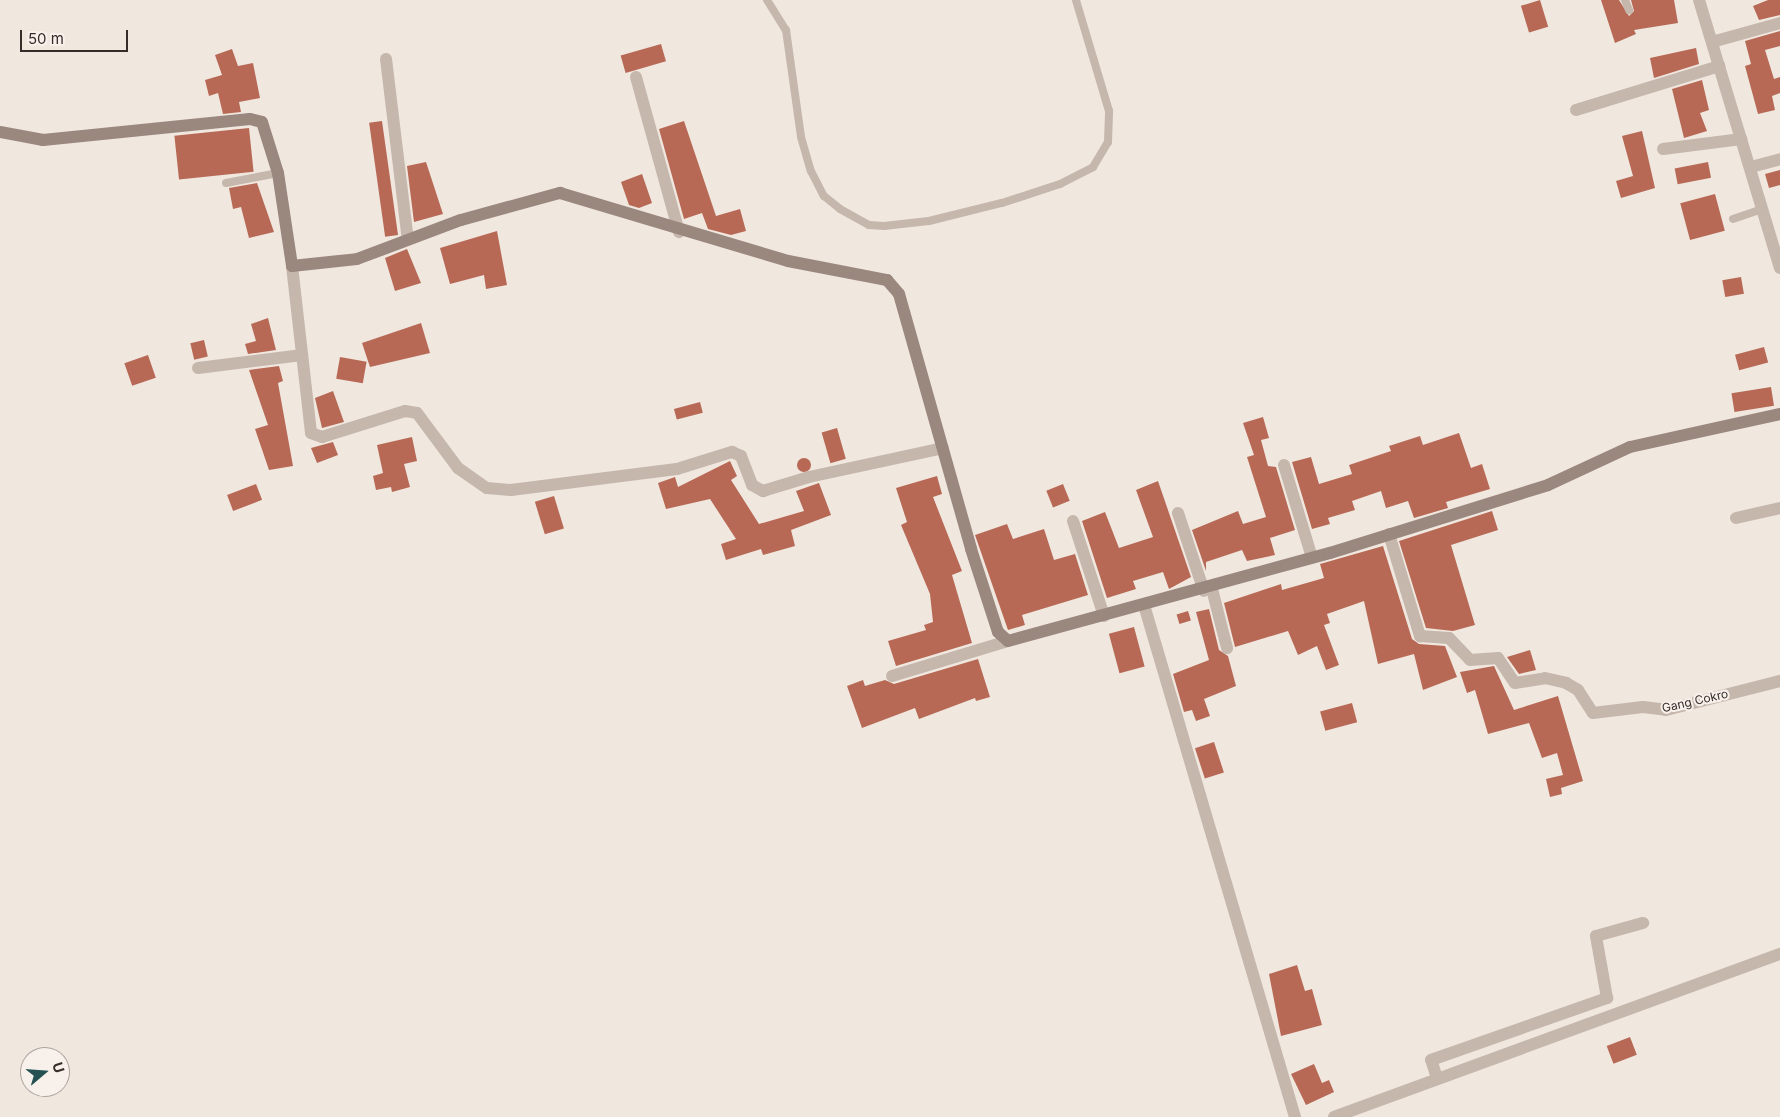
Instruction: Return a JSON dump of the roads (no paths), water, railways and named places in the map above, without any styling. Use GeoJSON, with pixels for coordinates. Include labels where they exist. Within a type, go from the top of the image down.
{"type":"FeatureCollection","features":[{"type":"Feature","properties":{"kind":"street"},"geometry":{"type":"LineString","coordinates":[[1699,0],[1751,167],[1762,209],[1774,228],[1780,268]]}},
{"type":"Feature","properties":{"kind":"street"},"geometry":{"type":"LineString","coordinates":[[1712,42],[1780,23]]}},
{"type":"Feature","properties":{"kind":"street"},"geometry":{"type":"LineString","coordinates":[[386,59],[408,240]]}},
{"type":"Feature","properties":{"kind":"street"},"geometry":{"type":"LineString","coordinates":[[1576,110],[1719,66]]}},
{"type":"Feature","properties":{"kind":"street"},"geometry":{"type":"LineString","coordinates":[[636,78],[679,232]]}},
{"type":"Feature","properties":{"kind":"street"},"geometry":{"type":"LineString","coordinates":[[0,132],[44,140],[250,119],[265,127],[278,173],[292,266],[302,355],[306,416],[315,436],[405,412],[417,413],[458,468],[487,488],[511,490],[677,469],[732,452],[741,456],[752,485],[763,492],[809,477],[943,448]]}},
{"type":"Feature","properties":{"kind":"street"},"geometry":{"type":"LineString","coordinates":[[1663,149],[1741,139]]}},
{"type":"Feature","properties":{"kind":"street"},"geometry":{"type":"LineString","coordinates":[[1751,167],[1780,158]]}},
{"type":"Feature","properties":{"kind":"street"},"geometry":{"type":"LineString","coordinates":[[292,266],[357,259],[520,202],[560,194],[597,201],[679,232],[788,261],[866,275],[895,286],[998,632],[1008,641]]}},
{"type":"Feature","properties":{"kind":"street"},"geometry":{"type":"LineString","coordinates":[[198,368],[302,355]]}},
{"type":"Feature","properties":{"kind":"street"},"geometry":{"type":"LineString","coordinates":[[892,676],[1008,641],[1208,590],[1548,485],[1630,447],[1780,414]]}},
{"type":"Feature","properties":{"kind":"street"},"geometry":{"type":"LineString","coordinates":[[1284,465],[1312,558]]}},
{"type":"Feature","properties":{"kind":"street"},"geometry":{"type":"LineString","coordinates":[[1736,518],[1780,508]]}},
{"type":"Feature","properties":{"kind":"street"},"geometry":{"type":"LineString","coordinates":[[1178,512],[1208,590],[1227,648]]}},
{"type":"Feature","properties":{"kind":"street"},"geometry":{"type":"LineString","coordinates":[[1073,521],[1104,616]]}},
{"type":"Feature","properties":{"kind":"street","name":"Gang Cokro"},"geometry":{"type":"LineString","coordinates":[[1389,534],[1420,636],[1449,638],[1470,660],[1498,658],[1515,683],[1545,678],[1566,683],[1578,690],[1593,713],[1643,707],[1666,710],[1780,681]]}},
{"type":"Feature","properties":{"kind":"street"},"geometry":{"type":"LineString","coordinates":[[1144,605],[1295,1117]]}},
{"type":"Feature","properties":{"kind":"street"},"geometry":{"type":"LineString","coordinates":[[1437,1078],[1431,1060],[1607,998],[1596,936],[1643,923]]}},
{"type":"Feature","properties":{"kind":"street"},"geometry":{"type":"LineString","coordinates":[[1334,1117],[1780,954]]}},
{"type":"Feature","properties":{"kind":"lane"},"geometry":{"type":"LineString","coordinates":[[767,0],[786,30],[801,137],[811,171],[824,196],[840,209],[869,225],[884,226],[929,222],[1002,203],[1060,184],[1093,167],[1108,142],[1109,111],[1076,0]]}},
{"type":"Feature","properties":{"kind":"lane"},"geometry":{"type":"LineString","coordinates":[[1625,0],[1629,10]]}},
{"type":"Feature","properties":{"kind":"lane"},"geometry":{"type":"LineString","coordinates":[[226,183],[278,173]]}},
{"type":"Feature","properties":{"kind":"lane"},"geometry":{"type":"LineString","coordinates":[[1733,219],[1762,209]]}}]}
